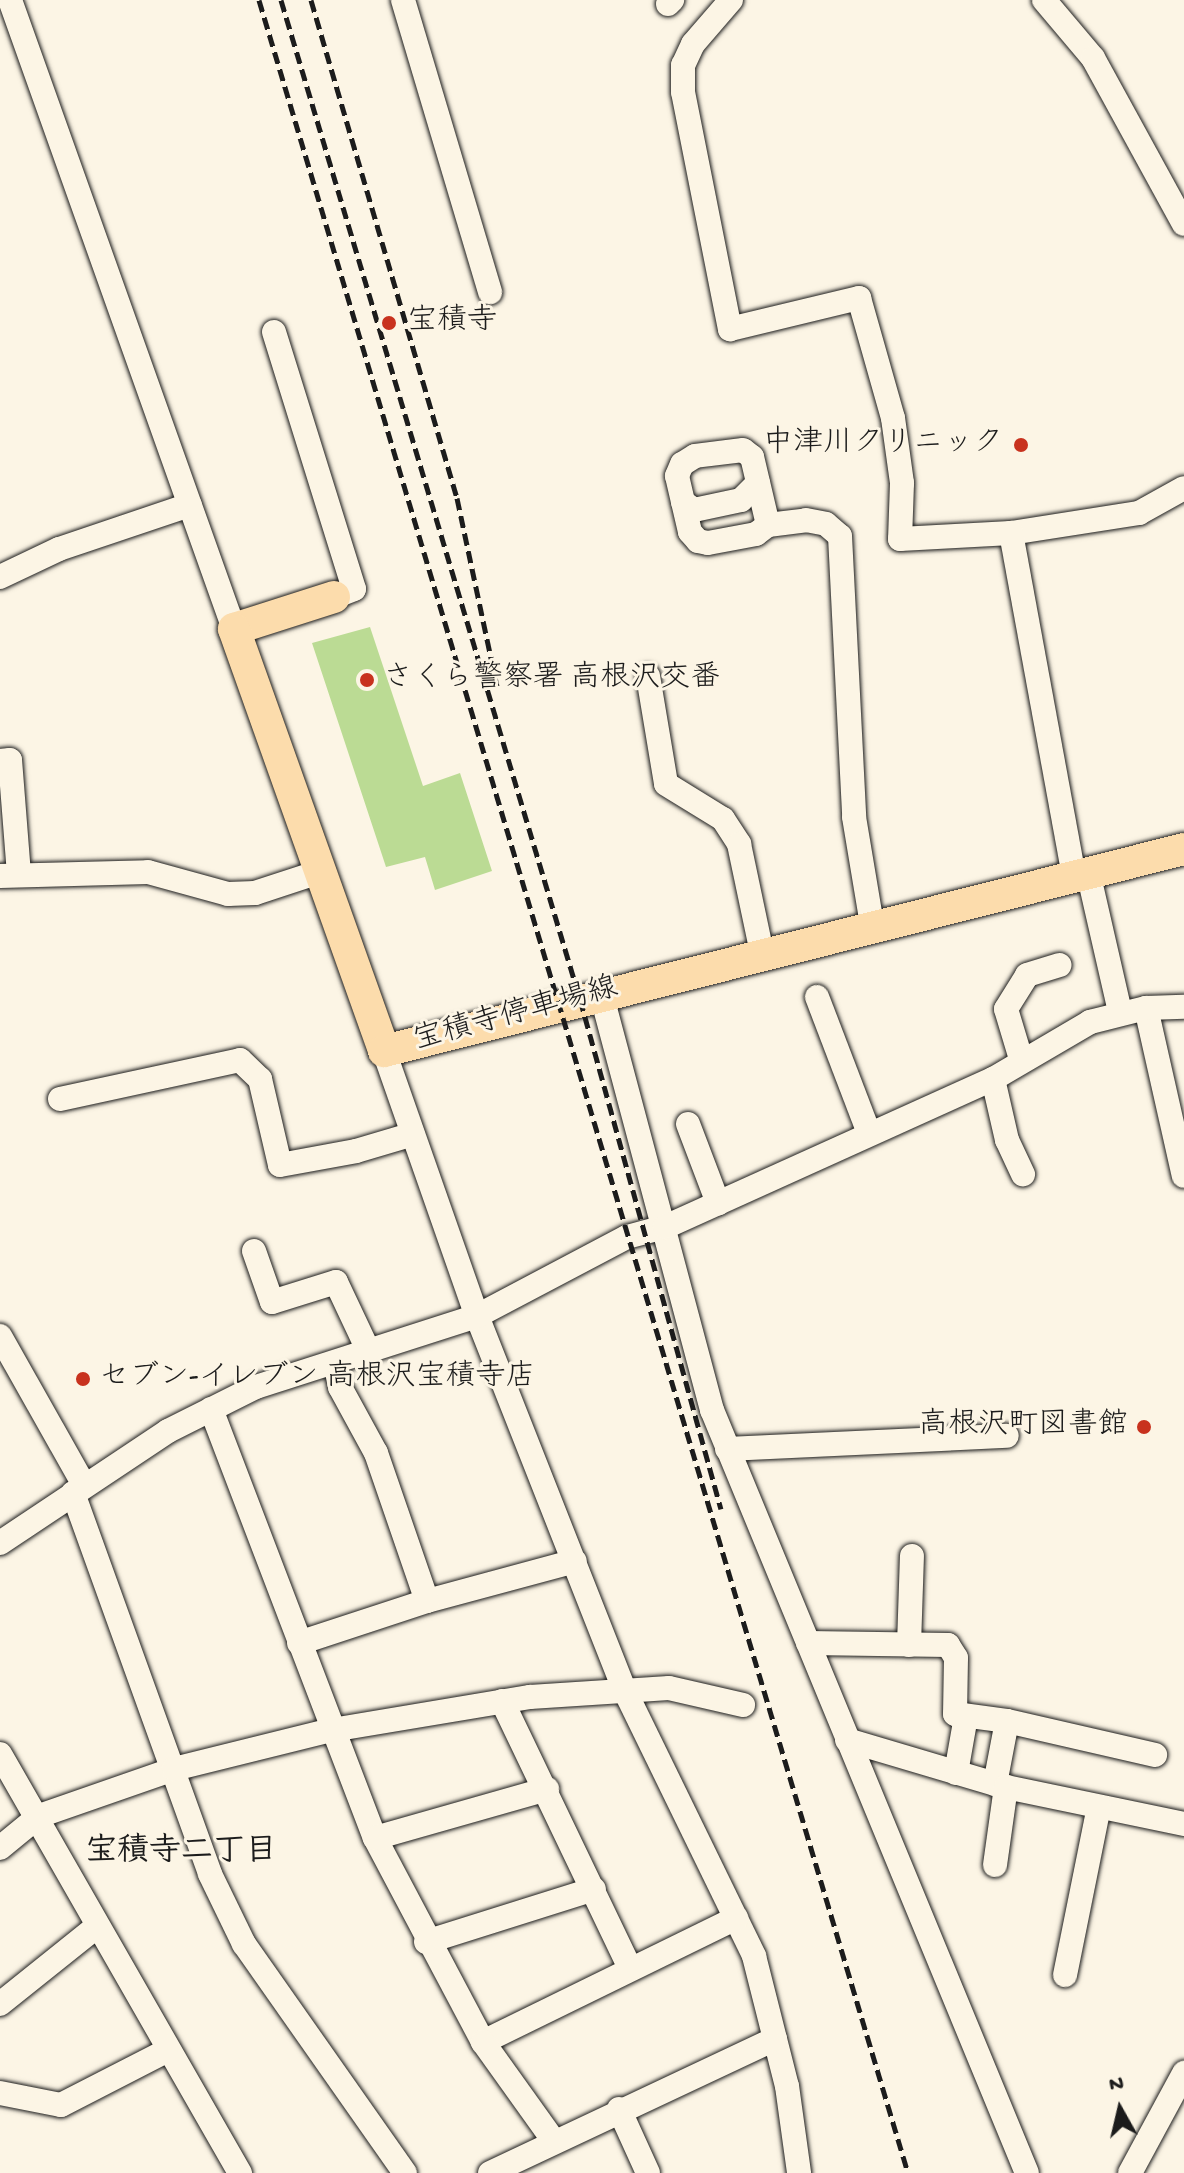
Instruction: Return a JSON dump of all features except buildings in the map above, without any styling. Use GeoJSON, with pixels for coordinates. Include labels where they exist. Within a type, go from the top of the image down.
{"type":"FeatureCollection","features":[{"type":"Feature","properties":{"kind":"main road"},"geometry":{"type":"LineString","coordinates":[[234,629],[334,597]]}},
{"type":"Feature","properties":{"kind":"main road","name":"宝積寺停車場線"},"geometry":{"type":"LineString","coordinates":[[234,629],[384,1051],[601,993],[1184,849]]}},
{"type":"Feature","properties":{"kind":"street"},"geometry":{"type":"LineString","coordinates":[[403,0],[490,292]]}},
{"type":"Feature","properties":{"kind":"street"},"geometry":{"type":"LineString","coordinates":[[731,0],[693,44],[683,65],[683,92],[730,329],[859,298],[893,418],[902,483],[900,539],[1011,533],[1139,513],[1184,488]]}},
{"type":"Feature","properties":{"kind":"street"},"geometry":{"type":"LineString","coordinates":[[1044,0],[1093,58],[1184,224]]}},
{"type":"Feature","properties":{"kind":"street"},"geometry":{"type":"LineString","coordinates":[[14,7],[234,629]]}},
{"type":"Feature","properties":{"kind":"street"},"geometry":{"type":"LineString","coordinates":[[274,332],[354,589],[334,597]]}},
{"type":"Feature","properties":{"kind":"street"},"geometry":{"type":"LineString","coordinates":[[768,525],[752,457],[743,450],[695,456],[682,464],[677,476],[690,532],[698,541],[756,534],[768,525],[806,520],[826,524],[840,536],[854,817],[872,925]]}},
{"type":"Feature","properties":{"kind":"street"},"geometry":{"type":"LineString","coordinates":[[683,502],[694,510],[741,500],[758,483]]}},
{"type":"Feature","properties":{"kind":"street"},"geometry":{"type":"LineString","coordinates":[[0,577],[59,549],[190,505]]}},
{"type":"Feature","properties":{"kind":"street"},"geometry":{"type":"LineString","coordinates":[[1011,533],[1081,874],[1120,1012]]}},
{"type":"Feature","properties":{"kind":"street"},"geometry":{"type":"LineString","coordinates":[[648,676],[666,784],[723,819],[739,844],[762,953]]}},
{"type":"Feature","properties":{"kind":"street"},"geometry":{"type":"LineString","coordinates":[[0,761],[10,760],[10,876],[148,872],[228,894],[255,893],[319,872]]}},
{"type":"Feature","properties":{"kind":"street"},"geometry":{"type":"LineString","coordinates":[[1021,1059],[1006,1009],[1027,975],[1059,965]]}},
{"type":"Feature","properties":{"kind":"street"},"geometry":{"type":"LineString","coordinates":[[601,993],[712,1410],[1027,2173]]}},
{"type":"Feature","properties":{"kind":"street"},"geometry":{"type":"LineString","coordinates":[[817,997],[869,1133]]}},
{"type":"Feature","properties":{"kind":"street"},"geometry":{"type":"LineString","coordinates":[[0,1543],[78,1489],[211,1409],[256,1387],[477,1316],[627,1237],[665,1227],[993,1079],[1021,1059],[1120,1012],[1184,1007]]}},
{"type":"Feature","properties":{"kind":"street"},"geometry":{"type":"LineString","coordinates":[[1146,1008],[1184,1176]]}},
{"type":"Feature","properties":{"kind":"street"},"geometry":{"type":"LineString","coordinates":[[384,1051],[477,1316],[625,1691],[754,1956],[775,2039],[799,2173]]}},
{"type":"Feature","properties":{"kind":"street"},"geometry":{"type":"LineString","coordinates":[[60,1099],[240,1060],[260,1079],[280,1165],[356,1151],[413,1134]]}},
{"type":"Feature","properties":{"kind":"street"},"geometry":{"type":"LineString","coordinates":[[993,1079],[1007,1140],[1023,1175]]}},
{"type":"Feature","properties":{"kind":"street"},"geometry":{"type":"LineString","coordinates":[[688,1124],[718,1203]]}},
{"type":"Feature","properties":{"kind":"street"},"geometry":{"type":"LineString","coordinates":[[254,1251],[272,1302],[336,1282],[369,1352]]}},
{"type":"Feature","properties":{"kind":"street"},"geometry":{"type":"LineString","coordinates":[[0,1336],[78,1489],[210,1874],[244,1944],[405,2173]]}},
{"type":"Feature","properties":{"kind":"street"},"geometry":{"type":"LineString","coordinates":[[335,1362],[340,1387],[376,1453],[427,1601]]}},
{"type":"Feature","properties":{"kind":"street"},"geometry":{"type":"LineString","coordinates":[[211,1409],[375,1838],[426,1942],[483,2042],[554,2141]]}},
{"type":"Feature","properties":{"kind":"street"},"geometry":{"type":"LineString","coordinates":[[727,1449],[1007,1436]]}},
{"type":"Feature","properties":{"kind":"street"},"geometry":{"type":"LineString","coordinates":[[909,1645],[912,1556]]}},
{"type":"Feature","properties":{"kind":"street"},"geometry":{"type":"LineString","coordinates":[[299,1643],[427,1601],[575,1561]]}},
{"type":"Feature","properties":{"kind":"street"},"geometry":{"type":"LineString","coordinates":[[808,1643],[948,1645],[956,1658],[955,1714],[1007,1721],[1155,1755]]}},
{"type":"Feature","properties":{"kind":"street"},"geometry":{"type":"LineString","coordinates":[[0,1848],[39,1816],[174,1769],[332,1730],[502,1701],[669,1688],[743,1705]]}},
{"type":"Feature","properties":{"kind":"street"},"geometry":{"type":"LineString","coordinates":[[502,1701],[547,1789],[630,1968]]}},
{"type":"Feature","properties":{"kind":"street"},"geometry":{"type":"LineString","coordinates":[[956,1773],[966,1716]]}},
{"type":"Feature","properties":{"kind":"street"},"geometry":{"type":"LineString","coordinates":[[995,1865],[1007,1721]]}},
{"type":"Feature","properties":{"kind":"street"},"geometry":{"type":"LineString","coordinates":[[847,1740],[1000,1786],[1184,1824]]}},
{"type":"Feature","properties":{"kind":"street"},"geometry":{"type":"LineString","coordinates":[[0,1754],[39,1816],[96,1927],[231,2170]]}},
{"type":"Feature","properties":{"kind":"street"},"geometry":{"type":"LineString","coordinates":[[375,1838],[547,1789]]}},
{"type":"Feature","properties":{"kind":"street"},"geometry":{"type":"LineString","coordinates":[[1065,1975],[1099,1807]]}},
{"type":"Feature","properties":{"kind":"street"},"geometry":{"type":"LineString","coordinates":[[426,1942],[594,1889]]}},
{"type":"Feature","properties":{"kind":"street"},"geometry":{"type":"LineString","coordinates":[[483,2042],[736,1918]]}},
{"type":"Feature","properties":{"kind":"street"},"geometry":{"type":"LineString","coordinates":[[0,2004],[96,1927]]}},
{"type":"Feature","properties":{"kind":"street"},"geometry":{"type":"LineString","coordinates":[[490,2173],[619,2109],[775,2039]]}},
{"type":"Feature","properties":{"kind":"street"},"geometry":{"type":"LineString","coordinates":[[0,2093],[61,2105],[166,2051]]}},
{"type":"Feature","properties":{"kind":"street"},"geometry":{"type":"LineString","coordinates":[[1130,2173],[1184,2073]]}},
{"type":"Feature","properties":{"kind":"street"},"geometry":{"type":"LineString","coordinates":[[619,2109],[648,2173]]}},
{"type":"Feature","properties":{"kind":"green space"},"geometry":{"type":"Polygon","coordinates":[[[370,627],[423,786],[460,773],[492,871],[435,890],[425,857],[386,867],[312,643],[370,627]]]}},
{"type":"Feature","properties":{"kind":"railway"},"geometry":{"type":"LineString","coordinates":[[259,0],[908,2173]]}},
{"type":"Feature","properties":{"kind":"railway"},"geometry":{"type":"LineString","coordinates":[[281,0],[580,999],[721,1509]]}},
{"type":"Feature","properties":{"kind":"railway"},"geometry":{"type":"LineString","coordinates":[[311,0],[457,498],[498,691]]}},
{"type":"Feature","properties":{"kind":"place","name":"宝積寺"},"geometry":{"type":"Point","coordinates":[389,323]}},
{"type":"Feature","properties":{"kind":"place","name":"中津川クリニック"},"geometry":{"type":"Point","coordinates":[1021,445]}},
{"type":"Feature","properties":{"kind":"place","name":"さくら警察署 高根沢交番"},"geometry":{"type":"Point","coordinates":[367,680]}},
{"type":"Feature","properties":{"kind":"place","name":"セブン-イレブン 高根沢宝積寺店"},"geometry":{"type":"Point","coordinates":[83,1379]}},
{"type":"Feature","properties":{"kind":"place","name":"高根沢町図書館"},"geometry":{"type":"Point","coordinates":[1144,1427]}},
{"type":"Feature","properties":{"kind":"district","name":"宝積寺二丁目"},"geometry":{"type":"Point","coordinates":[181,1853]}}]}
